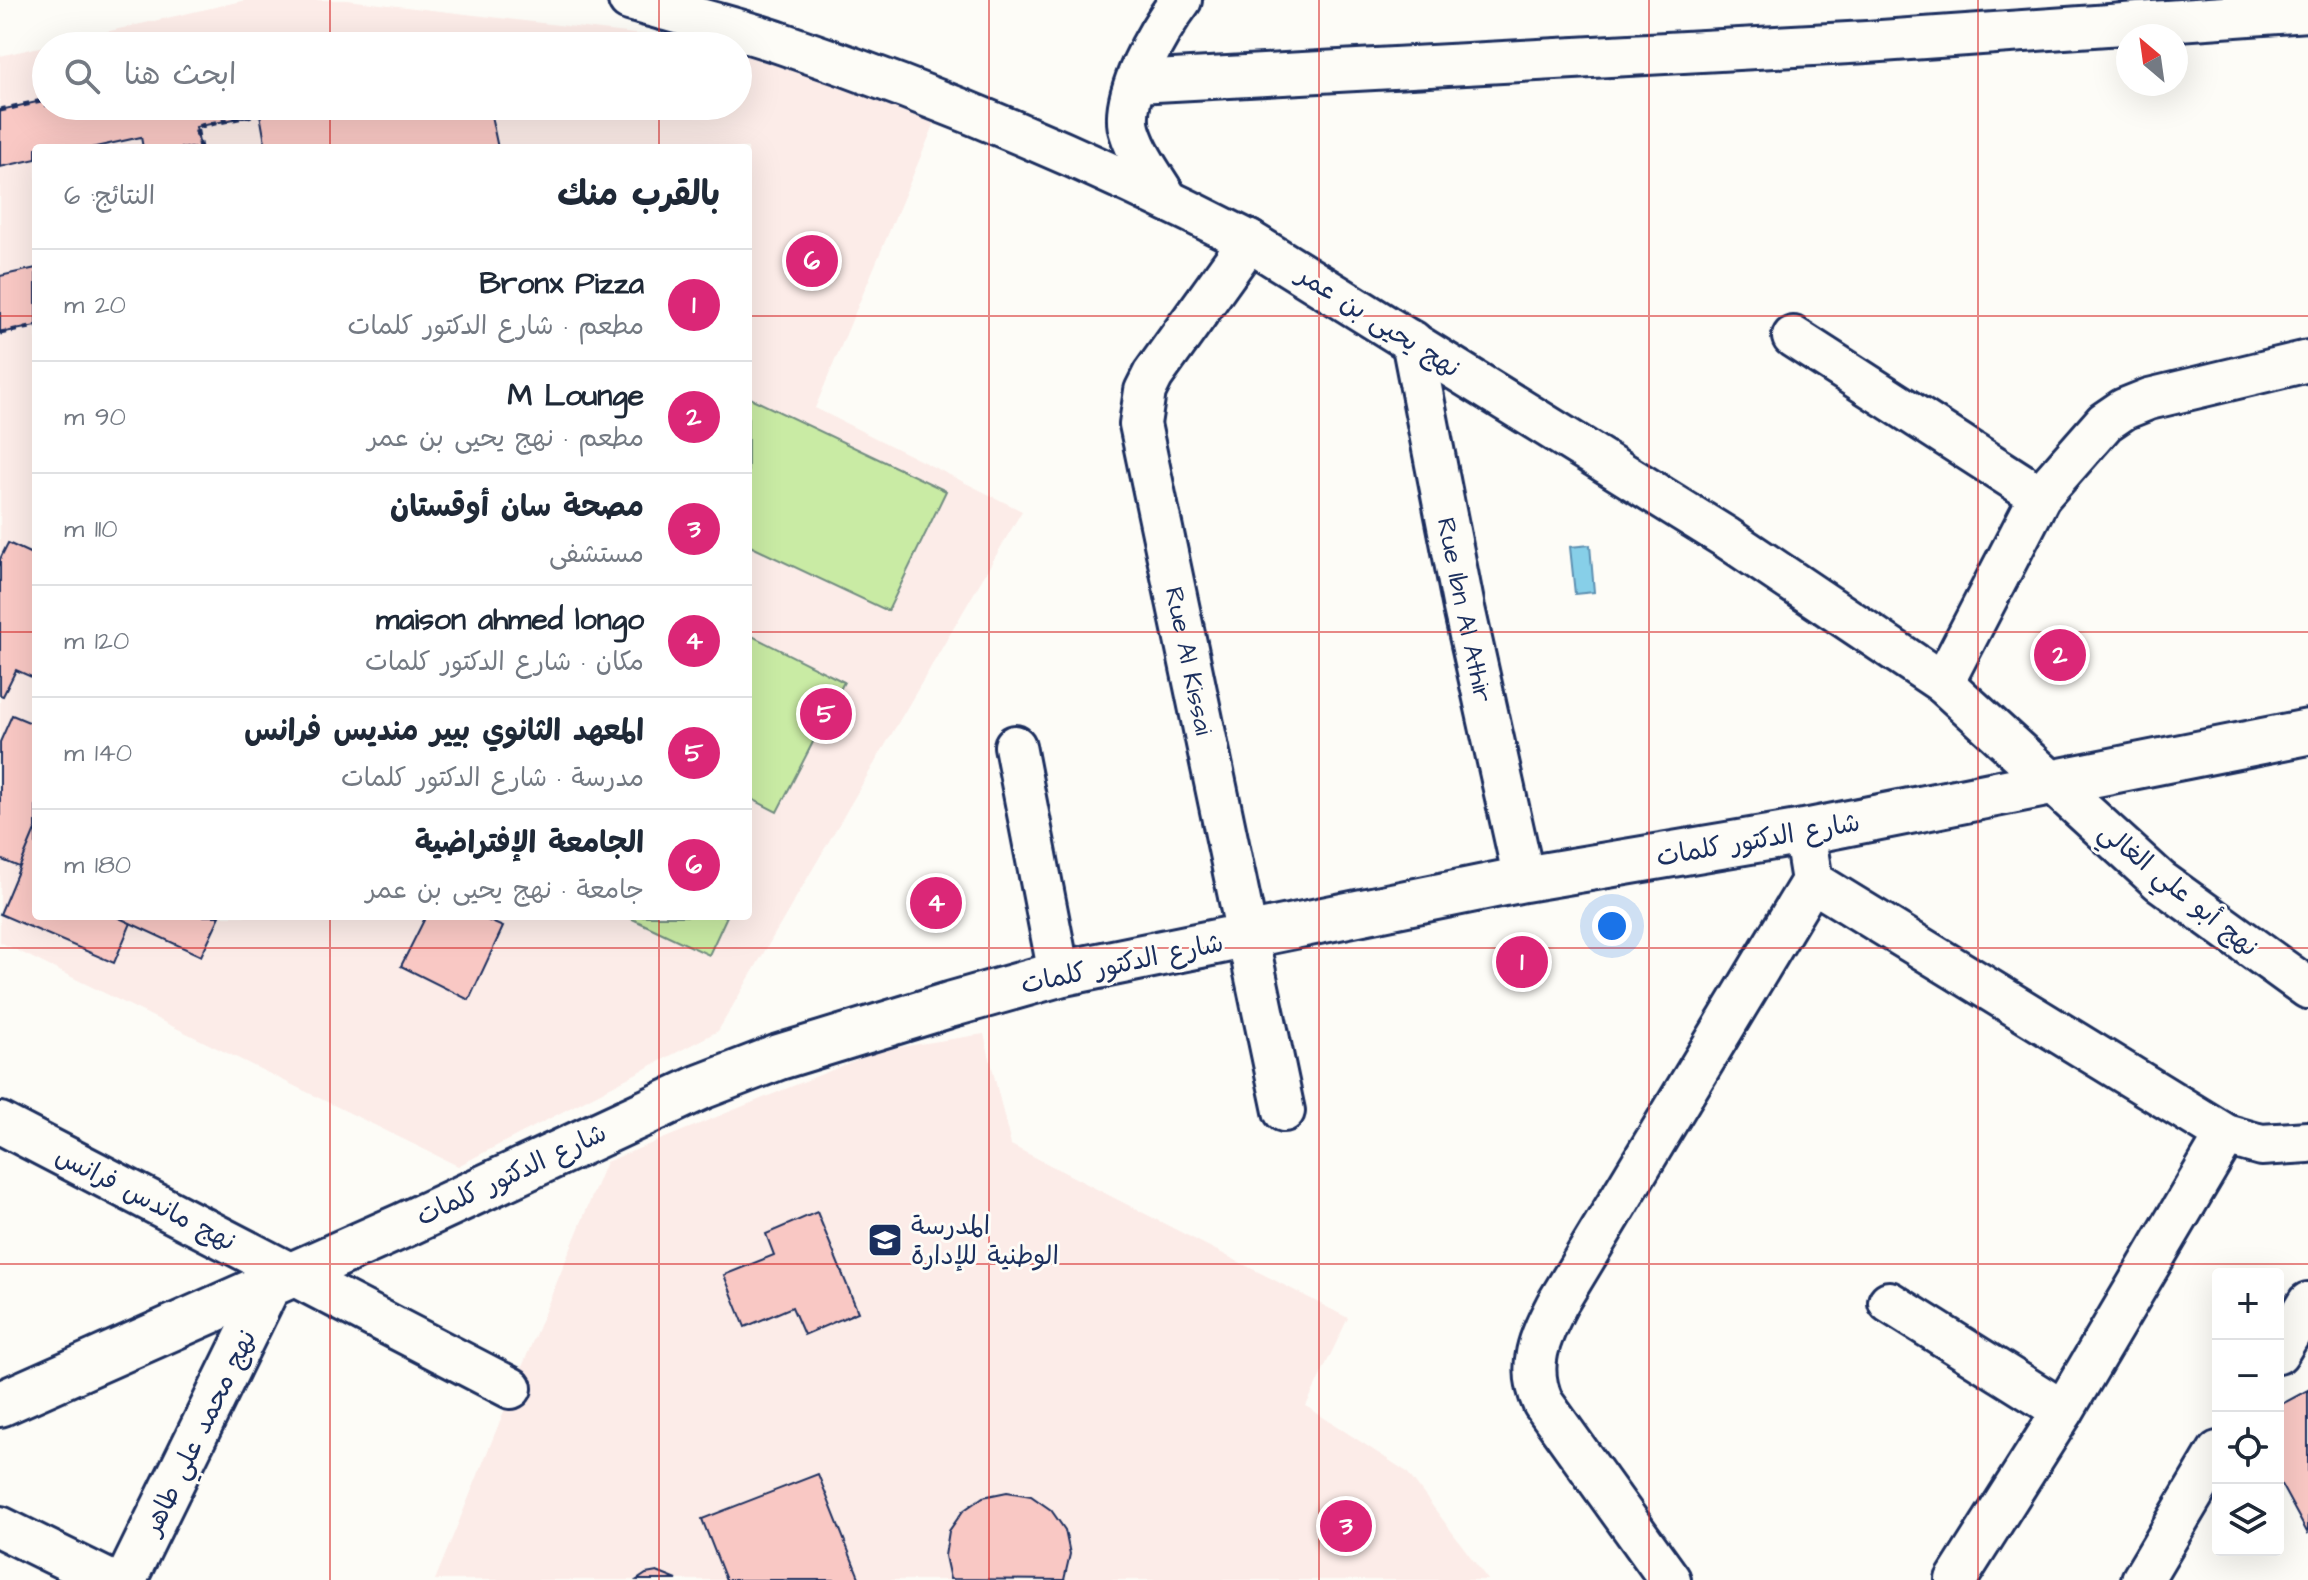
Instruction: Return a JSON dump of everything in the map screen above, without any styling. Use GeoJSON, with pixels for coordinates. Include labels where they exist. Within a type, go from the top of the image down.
{"type":"FeatureCollection","features":[{"type":"Feature","properties":{"kind":"street","name":"نهج يحيى بن عمر"},"geometry":{"type":"LineString","coordinates":[[629,0],[743,32]]}},
{"type":"Feature","properties":{"kind":"street"},"geometry":{"type":"LineString","coordinates":[[1167,199],[1130,133],[1127,113],[1152,47],[1181,0]]}},
{"type":"Feature","properties":{"kind":"street"},"geometry":{"type":"LineString","coordinates":[[1137,82],[1867,42],[2308,11]]}},
{"type":"Feature","properties":{"kind":"street","name":"نهج يحيى بن عمر"},"geometry":{"type":"LineString","coordinates":[[752,34],[945,103],[1167,199],[1249,241],[1714,529],[1943,683],[2055,783]]}},
{"type":"Feature","properties":{"kind":"street","name":"Rue Al Kissai"},"geometry":{"type":"LineString","coordinates":[[1249,241],[1153,375],[1145,391],[1140,424],[1284,1111]]}},
{"type":"Feature","properties":{"kind":"street"},"geometry":{"type":"LineString","coordinates":[[1793,337],[2040,496]]}},
{"type":"Feature","properties":{"kind":"street","name":"Rue Ibn Al Athir"},"geometry":{"type":"LineString","coordinates":[[1412,341],[1464,608],[1524,879]]}},
{"type":"Feature","properties":{"kind":"street"},"geometry":{"type":"LineString","coordinates":[[1943,683],[2040,496],[2105,422],[2124,409],[2149,399],[2308,361]]}},
{"type":"Feature","properties":{"kind":"street","name":"شارع الدكتور كلمات"},"geometry":{"type":"LineString","coordinates":[[0,1404],[610,1128],[779,1057],[1059,974],[1524,879],[1804,832],[2307,732]]}},
{"type":"Feature","properties":{"kind":"street"},"geometry":{"type":"LineString","coordinates":[[1015,746],[1059,974]]}},
{"type":"Feature","properties":{"kind":"street","name":"نهج أبو علي الغالي"},"geometry":{"type":"LineString","coordinates":[[2055,783],[2160,881],[2308,988]]}},
{"type":"Feature","properties":{"kind":"street"},"geometry":{"type":"LineString","coordinates":[[1670,1580],[1543,1403],[1534,1377],[1534,1359],[1539,1340],[1557,1304],[1812,881],[1804,832]]}},
{"type":"Feature","properties":{"kind":"street"},"geometry":{"type":"LineString","coordinates":[[1812,881],[2226,1135],[2261,1145],[2308,1142]]}},
{"type":"Feature","properties":{"kind":"street","name":"نهج ماندس فرانس"},"geometry":{"type":"LineString","coordinates":[[0,1123],[282,1279],[511,1388]]}},
{"type":"Feature","properties":{"kind":"street"},"geometry":{"type":"LineString","coordinates":[[1956,1580],[2063,1411],[2226,1135]]}},
{"type":"Feature","properties":{"kind":"street","name":"نهج محمد علي طاهر"},"geometry":{"type":"LineString","coordinates":[[126,1580],[282,1279]]}},
{"type":"Feature","properties":{"kind":"street"},"geometry":{"type":"LineString","coordinates":[[1889,1302],[2063,1411]]}},
{"type":"Feature","properties":{"kind":"street"},"geometry":{"type":"LineString","coordinates":[[2284,1344],[2306,1309]]}},
{"type":"Feature","properties":{"kind":"street"},"geometry":{"type":"LineString","coordinates":[[2142,1580],[2212,1462]]}},
{"type":"Feature","properties":{"kind":"street"},"geometry":{"type":"LineString","coordinates":[[0,1527],[108,1580]]}},
{"type":"Feature","properties":{"kind":"path"},"geometry":{"type":"LineString","coordinates":[[0,110],[32,103]]}},
{"type":"Feature","properties":{"kind":"path"},"geometry":{"type":"LineString","coordinates":[[199,144],[196,127],[229,120]]}},
{"type":"Feature","properties":{"kind":"path"},"geometry":{"type":"LineString","coordinates":[[0,333],[32,327]]}},
{"type":"Feature","properties":{"kind":"shaded area"},"geometry":{"type":"Polygon","coordinates":[[[246,0],[347,0],[618,32],[105,32],[246,0]]]}},
{"type":"Feature","properties":{"kind":"shaded area"},"geometry":{"type":"Polygon","coordinates":[[[32,49],[32,120],[752,120],[752,50],[942,106],[815,408],[1022,511],[718,1031],[458,1166],[0,942],[0,56],[32,49]]]}},
{"type":"Feature","properties":{"kind":"shaded area","name":"المدرسة الوطنية للإدارة"},"geometry":{"type":"Polygon","coordinates":[[[984,1034],[1011,1145],[1348,1318],[1306,1406],[1407,1472],[1488,1580],[435,1580],[606,1162],[881,1050],[984,1034]]]}},
{"type":"Feature","properties":{"kind":"green space"},"geometry":{"type":"Polygon","coordinates":[[[752,399],[946,491],[888,611],[752,547],[752,399]]]}},
{"type":"Feature","properties":{"kind":"green space"},"geometry":{"type":"Polygon","coordinates":[[[752,636],[844,682],[777,812],[752,799],[752,636]]]}},
{"type":"Feature","properties":{"kind":"green space"},"geometry":{"type":"Polygon","coordinates":[[[635,920],[725,920],[709,955],[635,920]]]}},
{"type":"Feature","properties":{"kind":"water"},"geometry":{"type":"Polygon","coordinates":[[[1590,545],[1594,592],[1575,594],[1570,547],[1590,545]]]}},
{"type":"Feature","properties":{"kind":"building"},"geometry":{"type":"Polygon","coordinates":[[[32,103],[32,120],[229,120],[196,127],[199,144],[142,144],[141,137],[109,144],[32,144],[32,160],[0,167],[0,110],[32,103]]]}},
{"type":"Feature","properties":{"kind":"building"},"geometry":{"type":"Polygon","coordinates":[[[261,120],[492,120],[497,144],[265,144],[261,120]]]}},
{"type":"Feature","properties":{"kind":"building"},"geometry":{"type":"Polygon","coordinates":[[[32,269],[32,327],[0,333],[0,276],[32,269]]]}},
{"type":"Feature","properties":{"kind":"building"},"geometry":{"type":"Polygon","coordinates":[[[8,543],[32,554],[32,677],[16,670],[3,696],[0,695],[0,559],[8,543]]]}},
{"type":"Feature","properties":{"kind":"building"},"geometry":{"type":"Polygon","coordinates":[[[12,715],[32,723],[32,872],[0,859],[0,742],[12,715]]]}},
{"type":"Feature","properties":{"kind":"building"},"geometry":{"type":"Polygon","coordinates":[[[32,838],[32,920],[132,920],[114,963],[0,914],[32,838]]]}},
{"type":"Feature","properties":{"kind":"building"},"geometry":{"type":"Polygon","coordinates":[[[124,920],[218,920],[201,956],[124,920]]]}},
{"type":"Feature","properties":{"kind":"building"},"geometry":{"type":"Polygon","coordinates":[[[424,920],[487,920],[503,927],[469,1000],[401,966],[424,920]]]}},
{"type":"Feature","properties":{"kind":"building"},"geometry":{"type":"Polygon","coordinates":[[[817,1212],[858,1312],[804,1335],[792,1307],[745,1327],[724,1275],[774,1255],[766,1234],[817,1212]]]}},
{"type":"Feature","properties":{"kind":"building"},"geometry":{"type":"Polygon","coordinates":[[[2308,1390],[2308,1534],[2284,1490],[2284,1403],[2308,1390]]]}},
{"type":"Feature","properties":{"kind":"building"},"geometry":{"type":"Polygon","coordinates":[[[818,1474],[860,1580],[726,1580],[702,1519],[818,1474]]]}},
{"type":"Feature","properties":{"kind":"building"},"geometry":{"type":"Polygon","coordinates":[[[1007,1492],[1031,1496],[1051,1510],[1065,1530],[1070,1554],[1064,1580],[950,1579],[945,1556],[949,1531],[963,1511],[983,1497],[1007,1492]]]}},
{"type":"Feature","properties":{"kind":"building"},"geometry":{"type":"Polygon","coordinates":[[[657,1572],[677,1580],[637,1580],[646,1574],[657,1572]]]}},
{"type":"Feature","properties":{"kind":"place","name":"الجامعة الإفتراضية"},"geometry":{"type":"Point","coordinates":[812,261]}},
{"type":"Feature","properties":{"kind":"place","name":"M Lounge"},"geometry":{"type":"Point","coordinates":[2060,655]}},
{"type":"Feature","properties":{"kind":"place","name":"المعهد الثانوي بيير منديس فرانس"},"geometry":{"type":"Point","coordinates":[826,714]}},
{"type":"Feature","properties":{"kind":"place","name":"maison ahmed longo"},"geometry":{"type":"Point","coordinates":[936,903]}},
{"type":"Feature","properties":{"kind":"place","name":"Bronx Pizza"},"geometry":{"type":"Point","coordinates":[1522,962]}},
{"type":"Feature","properties":{"kind":"place","name":"المدرسة الوطنية للإدارة"},"geometry":{"type":"Point","coordinates":[885,1240]}},
{"type":"Feature","properties":{"kind":"place","name":"مصحة سان أوقستان"},"geometry":{"type":"Point","coordinates":[1346,1526]}}]}
